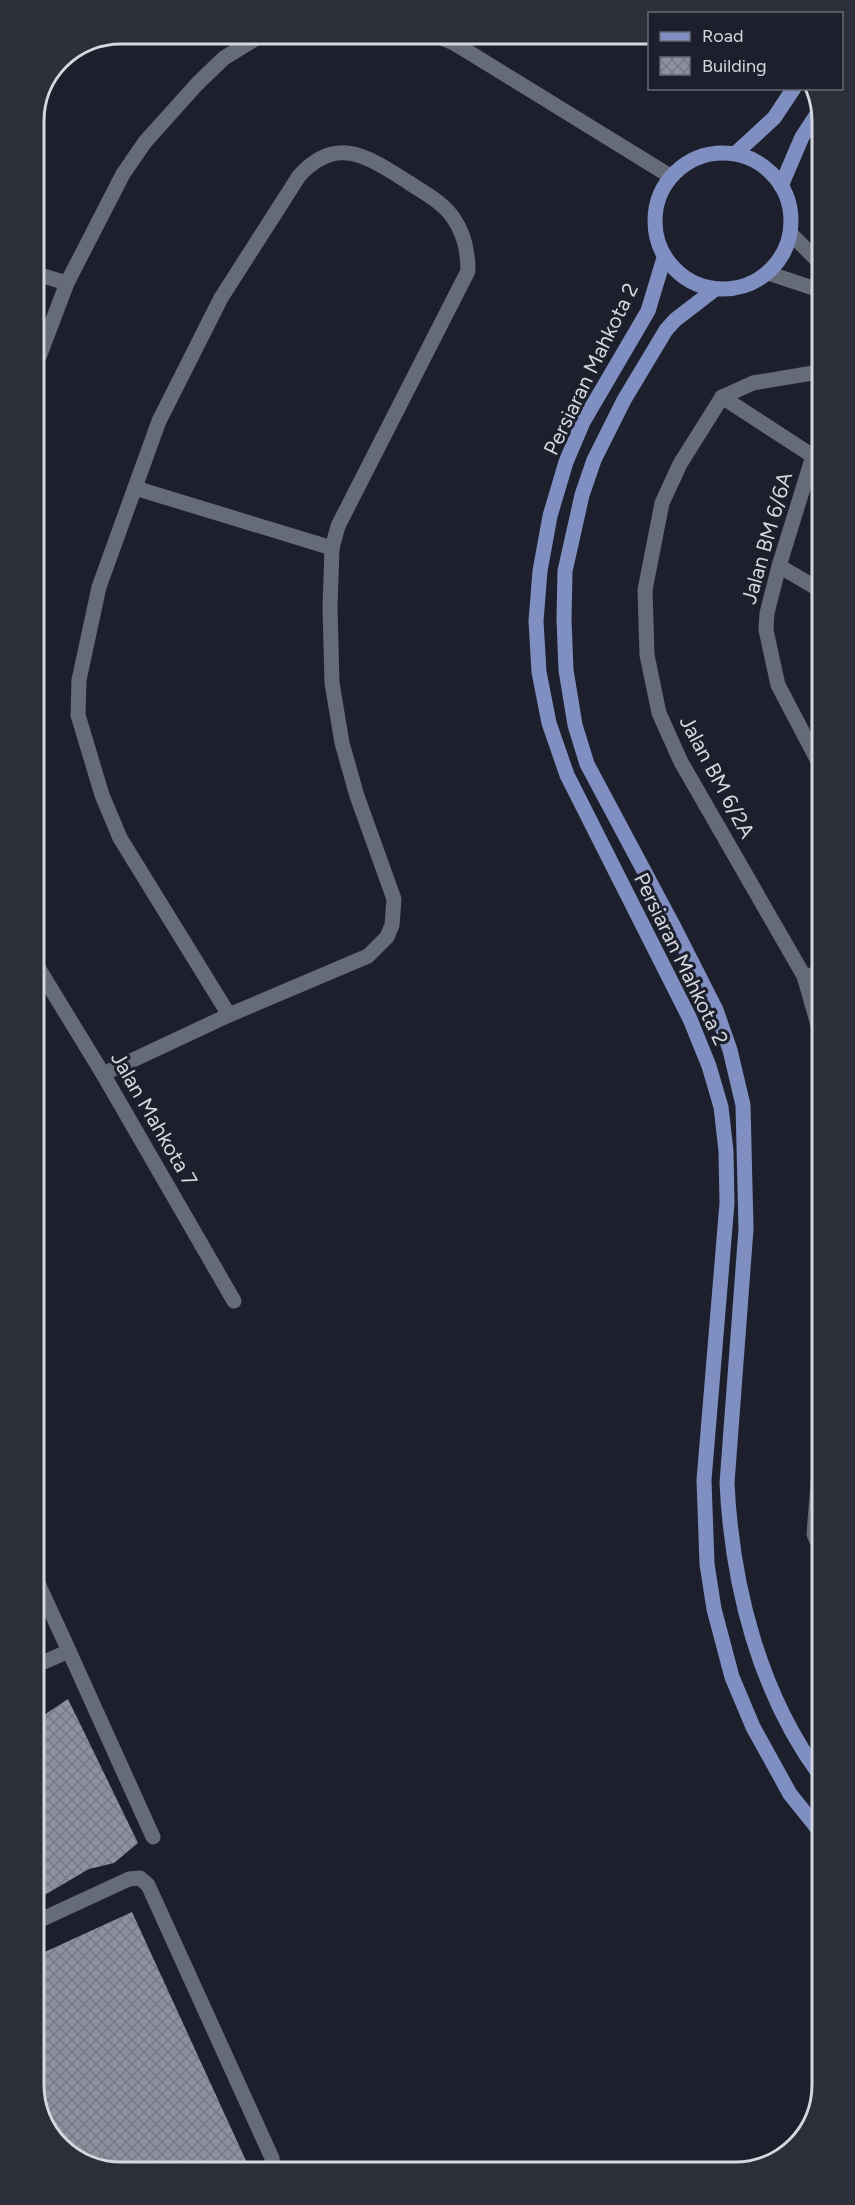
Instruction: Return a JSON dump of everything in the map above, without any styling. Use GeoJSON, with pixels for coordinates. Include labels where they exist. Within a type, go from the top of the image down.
{"type":"FeatureCollection","features":[{"type":"Feature","properties":{"kind":"main road"},"geometry":{"type":"LineString","coordinates":[[736,153],[774,118],[793,90]]}},
{"type":"Feature","properties":{"kind":"main road"},"geometry":{"type":"LineString","coordinates":[[781,186],[802,137],[812,122]]}},
{"type":"Feature","properties":{"kind":"main road"},"geometry":{"type":"LineString","coordinates":[[718,152],[736,153],[754,160],[770,171],[788,200],[791,216],[790,233],[783,255],[768,273],[752,284],[734,289],[714,290],[695,284],[678,273],[664,258],[656,237],[654,216],[659,194],[670,176],[684,164],[700,156],[718,152]]}},
{"type":"Feature","properties":{"kind":"main road","name":"Persiaran Mahkota 2"},"geometry":{"type":"LineString","coordinates":[[664,258],[648,311],[583,422],[566,462],[550,516],[540,571],[536,621],[539,672],[549,723],[567,775],[690,1019],[709,1066],[721,1107],[726,1150],[727,1203],[704,1480],[707,1564],[714,1609],[732,1677],[753,1727],[790,1794],[812,1822]]}},
{"type":"Feature","properties":{"kind":"main road","name":"Persiaran Mahkota 2"},"geometry":{"type":"LineString","coordinates":[[714,290],[675,320],[666,330],[624,400],[597,452],[582,495],[565,570],[564,619],[568,681],[575,725],[587,764],[716,1010],[730,1050],[742,1105],[746,1229],[727,1482],[729,1516],[736,1567],[769,1686],[812,1764]]}},
{"type":"Feature","properties":{"kind":"main road"},"geometry":{"type":"LineString","coordinates":[[704,1480],[727,1482]]}},
{"type":"Feature","properties":{"kind":"street"},"geometry":{"type":"LineString","coordinates":[[44,343],[66,283],[123,174],[145,142],[197,84],[224,58],[248,43]]}},
{"type":"Feature","properties":{"kind":"street"},"geometry":{"type":"LineString","coordinates":[[455,44],[670,176]]}},
{"type":"Feature","properties":{"kind":"street"},"geometry":{"type":"LineString","coordinates":[[103,1074],[229,1015],[368,956],[387,937],[392,925],[394,899],[357,795],[342,743],[332,683],[330,607],[332,548],[338,526],[468,271],[468,255],[463,235],[454,218],[440,203],[372,159],[360,154],[332,153],[314,162],[298,176],[221,298],[159,421],[99,587],[81,670],[78,715],[95,773],[120,838],[229,1015]]}},
{"type":"Feature","properties":{"kind":"street"},"geometry":{"type":"LineString","coordinates":[[790,233],[812,255]]}},
{"type":"Feature","properties":{"kind":"street"},"geometry":{"type":"LineString","coordinates":[[768,273],[812,288]]}},
{"type":"Feature","properties":{"kind":"street"},"geometry":{"type":"LineString","coordinates":[[44,276],[66,283]]}},
{"type":"Feature","properties":{"kind":"street"},"geometry":{"type":"LineString","coordinates":[[722,397],[753,383],[812,373]]}},
{"type":"Feature","properties":{"kind":"street"},"geometry":{"type":"LineString","coordinates":[[722,397],[812,455]]}},
{"type":"Feature","properties":{"kind":"street","name":"Jalan BM 6/2A"},"geometry":{"type":"LineString","coordinates":[[722,397],[680,464],[662,503],[645,590],[647,655],[659,712],[681,762],[804,976],[812,1004]]}},
{"type":"Feature","properties":{"kind":"street","name":"Jalan BM 6/6A"},"geometry":{"type":"LineString","coordinates":[[812,470],[779,566],[767,613],[766,630],[778,685],[812,750]]}},
{"type":"Feature","properties":{"kind":"street"},"geometry":{"type":"LineString","coordinates":[[135,488],[332,548]]}},
{"type":"Feature","properties":{"kind":"street"},"geometry":{"type":"LineString","coordinates":[[779,566],[812,585]]}},
{"type":"Feature","properties":{"kind":"street"},"geometry":{"type":"LineString","coordinates":[[804,976],[812,975]]}},
{"type":"Feature","properties":{"kind":"street","name":"Jalan Mahkota 7"},"geometry":{"type":"LineString","coordinates":[[44,977],[103,1074],[234,1301]]}},
{"type":"Feature","properties":{"kind":"street"},"geometry":{"type":"LineString","coordinates":[[43,1595],[153,1837]]}},
{"type":"Feature","properties":{"kind":"street"},"geometry":{"type":"LineString","coordinates":[[43,1662],[69,1651]]}},
{"type":"Feature","properties":{"kind":"street"},"geometry":{"type":"LineString","coordinates":[[43,1919],[129,1878],[140,1878],[148,1886],[272,2161]]}},
{"type":"Feature","properties":{"kind":"building"},"geometry":{"type":"Polygon","coordinates":[[[68,1699],[138,1843],[114,1863],[89,1869],[43,1896],[43,1715],[68,1699]]]}},
{"type":"Feature","properties":{"kind":"building"},"geometry":{"type":"Polygon","coordinates":[[[132,1912],[246,2161],[105,2160],[86,2154],[66,2139],[51,2119],[44,2095],[43,1953],[132,1912]]]}}]}
